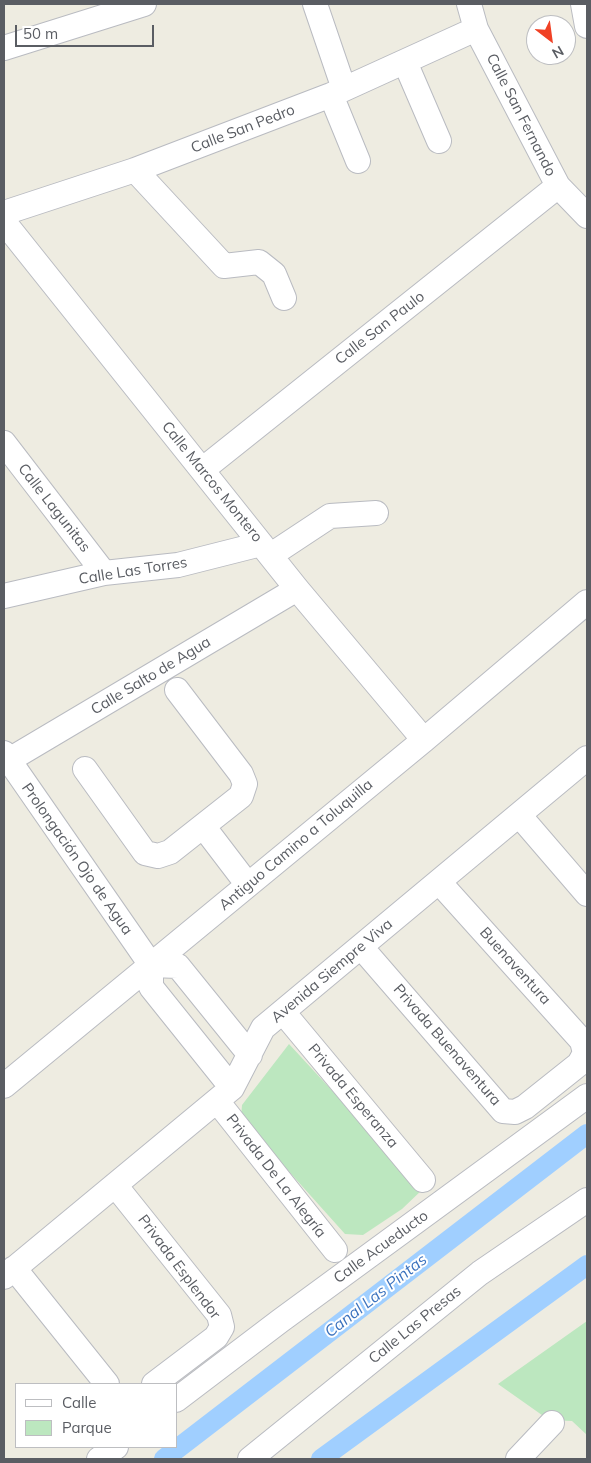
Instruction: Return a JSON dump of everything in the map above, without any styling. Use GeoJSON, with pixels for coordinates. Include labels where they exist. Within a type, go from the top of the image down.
{"type":"FeatureCollection","features":[{"type":"Feature","properties":{"kind":"street"},"geometry":{"type":"LineString","coordinates":[[4,48],[144,4]]}},
{"type":"Feature","properties":{"kind":"street"},"geometry":{"type":"LineString","coordinates":[[315,4],[337,92],[358,161]]}},
{"type":"Feature","properties":{"kind":"street","name":"Calle San Fernando"},"geometry":{"type":"LineString","coordinates":[[469,4],[476,29],[558,186],[587,216]]}},
{"type":"Feature","properties":{"kind":"street"},"geometry":{"type":"LineString","coordinates":[[583,4],[587,26]]}},
{"type":"Feature","properties":{"kind":"street","name":"Calle San Pedro"},"geometry":{"type":"LineString","coordinates":[[4,213],[135,170],[337,92],[476,29]]}},
{"type":"Feature","properties":{"kind":"street"},"geometry":{"type":"LineString","coordinates":[[406,62],[439,142]]}},
{"type":"Feature","properties":{"kind":"street"},"geometry":{"type":"LineString","coordinates":[[135,170],[224,266],[258,262],[274,274],[284,298]]}},
{"type":"Feature","properties":{"kind":"street","name":"Calle San Paulo"},"geometry":{"type":"LineString","coordinates":[[202,470],[558,186]]}},
{"type":"Feature","properties":{"kind":"street","name":"Calle Marcos Montero"},"geometry":{"type":"LineString","coordinates":[[4,222],[298,590],[424,740]]}},
{"type":"Feature","properties":{"kind":"street","name":"Calle Lagunitas"},"geometry":{"type":"LineString","coordinates":[[4,443],[104,573]]}},
{"type":"Feature","properties":{"kind":"street","name":"Calle Las Torres"},"geometry":{"type":"LineString","coordinates":[[4,596],[104,573],[178,565],[266,550],[330,516],[376,512]]}},
{"type":"Feature","properties":{"kind":"street","name":"Calle Salto de Agua"},"geometry":{"type":"LineString","coordinates":[[5,759],[298,590]]}},
{"type":"Feature","properties":{"kind":"street","name":"Antiguo Camino a Toluquilla"},"geometry":{"type":"LineString","coordinates":[[4,1086],[424,740],[587,602]]}},
{"type":"Feature","properties":{"kind":"street"},"geometry":{"type":"LineString","coordinates":[[85,769],[145,853],[158,856],[170,852],[241,796],[245,784],[241,774],[177,690]]}},
{"type":"Feature","properties":{"kind":"street","name":"Avenida Siempre Viva"},"geometry":{"type":"LineString","coordinates":[[9,1272],[225,1095],[250,1055],[263,1028],[587,758]]}},
{"type":"Feature","properties":{"kind":"street","name":"Prolongación Ojo de Agua"},"geometry":{"type":"LineString","coordinates":[[5,759],[151,965]]}},
{"type":"Feature","properties":{"kind":"street"},"geometry":{"type":"LineString","coordinates":[[519,815],[587,894]]}},
{"type":"Feature","properties":{"kind":"street"},"geometry":{"type":"LineString","coordinates":[[203,826],[248,885]]}},
{"type":"Feature","properties":{"kind":"street","name":"Buenaventura"},"geometry":{"type":"LineString","coordinates":[[439,882],[582,1041],[585,1053]]}},
{"type":"Feature","properties":{"kind":"street","name":"Privada Buenaventura"},"geometry":{"type":"LineString","coordinates":[[361,947],[503,1111],[515,1112],[525,1107],[579,1064],[585,1053]]}},
{"type":"Feature","properties":{"kind":"street"},"geometry":{"type":"LineString","coordinates":[[225,1095],[150,987],[151,965],[178,966],[250,1055]]}},
{"type":"Feature","properties":{"kind":"street","name":"Privada Esperanza"},"geometry":{"type":"LineString","coordinates":[[283,1012],[424,1180]]}},
{"type":"Feature","properties":{"kind":"street","name":"Privada De La Alegría"},"geometry":{"type":"LineString","coordinates":[[225,1095],[335,1250]]}},
{"type":"Feature","properties":{"kind":"street","name":"Calle Acueducto"},"geometry":{"type":"LineString","coordinates":[[178,1398],[280,1321],[587,1096]]}},
{"type":"Feature","properties":{"kind":"street","name":"Privada Esplendor"},"geometry":{"type":"LineString","coordinates":[[115,1185],[219,1315],[222,1327],[216,1337],[155,1383]]}},
{"type":"Feature","properties":{"kind":"street","name":"Calle Las Presas"},"geometry":{"type":"LineString","coordinates":[[250,1459],[480,1273],[587,1200]]}},
{"type":"Feature","properties":{"kind":"street"},"geometry":{"type":"LineString","coordinates":[[9,1272],[106,1383]]}},
{"type":"Feature","properties":{"kind":"street"},"geometry":{"type":"LineString","coordinates":[[518,1459],[552,1423]]}},
{"type":"Feature","properties":{"kind":"street"},"geometry":{"type":"LineString","coordinates":[[99,1459],[115,1448]]}},
{"type":"Feature","properties":{"kind":"green space"},"geometry":{"type":"Polygon","coordinates":[[[289,1044],[423,1189],[402,1209],[363,1235],[345,1234],[241,1118],[242,1105],[289,1044]]]}},
{"type":"Feature","properties":{"kind":"green space"},"geometry":{"type":"Polygon","coordinates":[[[587,1321],[587,1435],[572,1421],[549,1420],[498,1384],[587,1321]]]}},
{"type":"Feature","properties":{"kind":"waterway","name":"Canal Las Pintas"},"geometry":{"type":"LineString","coordinates":[[164,1459],[587,1134]]}},
{"type":"Feature","properties":{"kind":"waterway"},"geometry":{"type":"LineString","coordinates":[[321,1459],[587,1265]]}}]}
